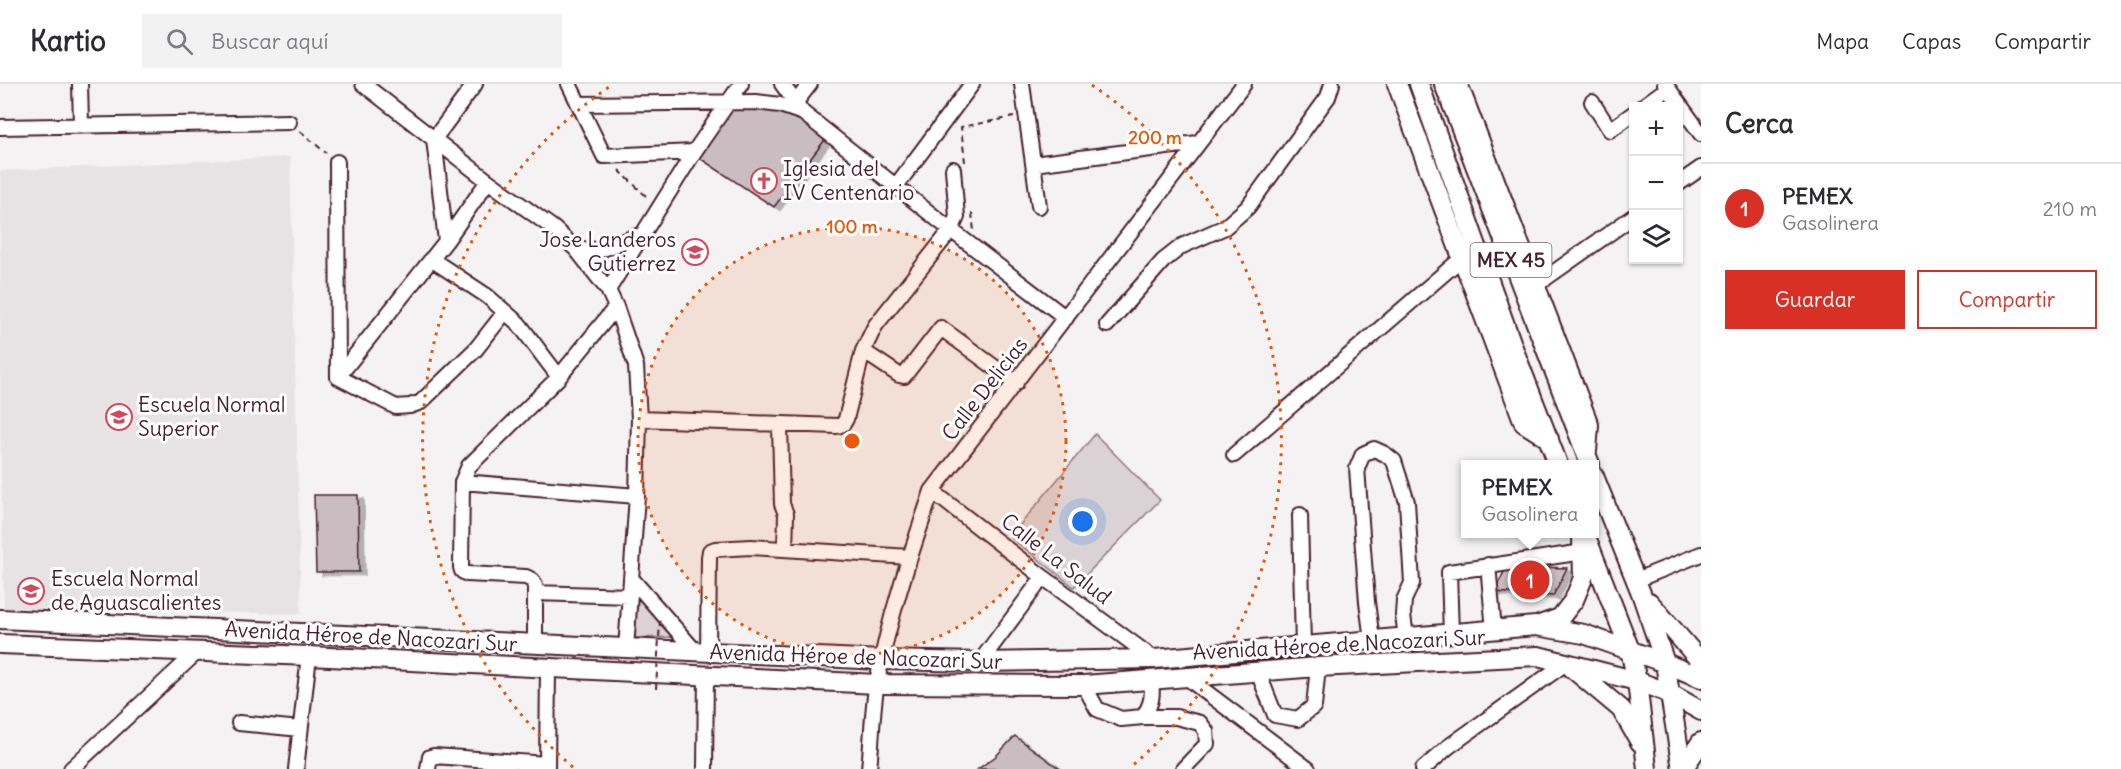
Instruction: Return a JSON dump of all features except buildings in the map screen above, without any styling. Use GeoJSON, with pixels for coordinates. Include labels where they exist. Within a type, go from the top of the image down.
{"type":"FeatureCollection","features":[{"type":"Feature","properties":{"kind":"main road"},"geometry":{"type":"LineString","coordinates":[[1397,84],[1524,423],[1549,439]]}},
{"type":"Feature","properties":{"kind":"main road","name":"MEX 45"},"geometry":{"type":"LineString","coordinates":[[1419,84],[1515,353],[1556,460]]}},
{"type":"Feature","properties":{"kind":"main road","name":"MEX 45"},"geometry":{"type":"LineString","coordinates":[[1444,84],[1588,460]]}},
{"type":"Feature","properties":{"kind":"main road"},"geometry":{"type":"LineString","coordinates":[[1458,84],[1589,426],[1588,460]]}},
{"type":"Feature","properties":{"kind":"main road"},"geometry":{"type":"LineString","coordinates":[[1599,488],[1639,586],[1665,663],[1683,769]]}},
{"type":"Feature","properties":{"kind":"main road"},"geometry":{"type":"LineString","coordinates":[[1536,626],[1560,618],[1574,600],[1582,578],[1585,543]]}},
{"type":"Feature","properties":{"kind":"main road"},"geometry":{"type":"LineString","coordinates":[[1585,543],[1630,650],[1637,681],[1646,760]]}},
{"type":"Feature","properties":{"kind":"main road"},"geometry":{"type":"LineString","coordinates":[[1639,586],[1701,662]]}},
{"type":"Feature","properties":{"kind":"main road","name":"Avenida Héroe de Nacozari Sur"},"geometry":{"type":"LineString","coordinates":[[0,619],[626,649],[980,662],[1154,659],[1536,626],[1584,634],[1701,678]]}},
{"type":"Feature","properties":{"kind":"main road","name":"Avenida Héroe de Nacozari Sur"},"geometry":{"type":"LineString","coordinates":[[0,644],[309,656],[877,684],[1084,685],[1318,667],[1538,656],[1637,681],[1671,694],[1701,711]]}},
{"type":"Feature","properties":{"kind":"main road"},"geometry":{"type":"LineString","coordinates":[[1566,663],[1621,709],[1631,723],[1646,760]]}},
{"type":"Feature","properties":{"kind":"main road"},"geometry":{"type":"LineString","coordinates":[[1683,769],[1701,742]]}},
{"type":"Feature","properties":{"kind":"street"},"geometry":{"type":"LineString","coordinates":[[80,84],[81,125]]}},
{"type":"Feature","properties":{"kind":"street"},"geometry":{"type":"LineString","coordinates":[[363,84],[488,181],[553,228],[576,249],[608,290],[616,307],[636,366],[639,419],[637,496],[626,649]]}},
{"type":"Feature","properties":{"kind":"street"},"geometry":{"type":"LineString","coordinates":[[446,241],[434,139],[476,84]]}},
{"type":"Feature","properties":{"kind":"street"},"geometry":{"type":"LineString","coordinates":[[569,84],[604,156],[694,152]]}},
{"type":"Feature","properties":{"kind":"street"},"geometry":{"type":"LineString","coordinates":[[608,290],[694,152],[741,84]]}},
{"type":"Feature","properties":{"kind":"street"},"geometry":{"type":"LineString","coordinates":[[782,84],[799,107],[951,230],[1066,318]]}},
{"type":"Feature","properties":{"kind":"street"},"geometry":{"type":"LineString","coordinates":[[799,107],[810,84]]}},
{"type":"Feature","properties":{"kind":"street"},"geometry":{"type":"LineString","coordinates":[[896,186],[972,84]]}},
{"type":"Feature","properties":{"kind":"street"},"geometry":{"type":"LineString","coordinates":[[1022,84],[1039,206]]}},
{"type":"Feature","properties":{"kind":"street","name":"Calle Delicias"},"geometry":{"type":"LineString","coordinates":[[869,769],[877,684],[882,660],[910,557],[932,491],[1244,84]]}},
{"type":"Feature","properties":{"kind":"street"},"geometry":{"type":"LineString","coordinates":[[1107,325],[1163,261],[1182,246],[1225,227],[1248,207],[1328,97],[1332,84]]}},
{"type":"Feature","properties":{"kind":"street"},"geometry":{"type":"LineString","coordinates":[[1648,102],[1666,86],[1701,134]]}},
{"type":"Feature","properties":{"kind":"street"},"geometry":{"type":"LineString","coordinates":[[580,104],[756,102],[799,107]]}},
{"type":"Feature","properties":{"kind":"street"},"geometry":{"type":"LineString","coordinates":[[1592,102],[1610,130],[1629,117]]}},
{"type":"Feature","properties":{"kind":"street"},"geometry":{"type":"LineString","coordinates":[[0,127],[289,122]]}},
{"type":"Feature","properties":{"kind":"street"},"geometry":{"type":"LineString","coordinates":[[1033,164],[1198,143]]}},
{"type":"Feature","properties":{"kind":"street"},"geometry":{"type":"LineString","coordinates":[[337,162],[338,377]]}},
{"type":"Feature","properties":{"kind":"street"},"geometry":{"type":"LineString","coordinates":[[1683,181],[1701,168]]}},
{"type":"Feature","properties":{"kind":"street"},"geometry":{"type":"LineString","coordinates":[[639,419],[780,426],[837,426],[843,424],[863,351],[875,326],[951,230],[957,217],[960,170]]}},
{"type":"Feature","properties":{"kind":"street"},"geometry":{"type":"LineString","coordinates":[[338,377],[446,241],[488,181]]}},
{"type":"Feature","properties":{"kind":"street"},"geometry":{"type":"LineString","coordinates":[[1536,285],[1629,220]]}},
{"type":"Feature","properties":{"kind":"street"},"geometry":{"type":"LineString","coordinates":[[576,249],[600,249],[643,234]]}},
{"type":"Feature","properties":{"kind":"street"},"geometry":{"type":"LineString","coordinates":[[1234,455],[1462,258]]}},
{"type":"Feature","properties":{"kind":"street"},"geometry":{"type":"LineString","coordinates":[[431,259],[487,296],[519,324],[559,377]]}},
{"type":"Feature","properties":{"kind":"street"},"geometry":{"type":"LineString","coordinates":[[534,644],[535,593],[532,580],[526,577],[466,574],[460,567],[462,482],[469,466],[559,377],[616,307]]}},
{"type":"Feature","properties":{"kind":"street"},"geometry":{"type":"LineString","coordinates":[[338,377],[396,407],[421,402],[476,349],[505,312]]}},
{"type":"Feature","properties":{"kind":"street"},"geometry":{"type":"LineString","coordinates":[[863,351],[898,375],[904,376],[941,328],[1016,383]]}},
{"type":"Feature","properties":{"kind":"street"},"geometry":{"type":"LineString","coordinates":[[780,426],[782,504],[786,514],[785,549]]}},
{"type":"Feature","properties":{"kind":"street"},"geometry":{"type":"LineString","coordinates":[[1372,640],[1358,468],[1363,454],[1374,449],[1394,461],[1407,502],[1412,583],[1404,600],[1406,638]]}},
{"type":"Feature","properties":{"kind":"street"},"geometry":{"type":"LineString","coordinates":[[462,482],[637,496]]}},
{"type":"Feature","properties":{"kind":"street","name":"Calle La Salud"},"geometry":{"type":"LineString","coordinates":[[932,491],[1154,659]]}},
{"type":"Feature","properties":{"kind":"street"},"geometry":{"type":"LineString","coordinates":[[1300,515],[1303,647]]}},
{"type":"Feature","properties":{"kind":"street"},"geometry":{"type":"LineString","coordinates":[[1450,634],[1449,572],[1585,543]]}},
{"type":"Feature","properties":{"kind":"street"},"geometry":{"type":"LineString","coordinates":[[702,651],[710,551],[751,547],[910,557]]}},
{"type":"Feature","properties":{"kind":"street"},"geometry":{"type":"LineString","coordinates":[[1639,586],[1701,554]]}},
{"type":"Feature","properties":{"kind":"street"},"geometry":{"type":"LineString","coordinates":[[1488,565],[1494,630]]}},
{"type":"Feature","properties":{"kind":"street"},"geometry":{"type":"LineString","coordinates":[[980,662],[1043,577]]}},
{"type":"Feature","properties":{"kind":"street"},"geometry":{"type":"LineString","coordinates":[[631,578],[702,651]]}},
{"type":"Feature","properties":{"kind":"street"},"geometry":{"type":"LineString","coordinates":[[535,593],[630,597]]}},
{"type":"Feature","properties":{"kind":"street"},"geometry":{"type":"LineString","coordinates":[[71,769],[196,652]]}},
{"type":"Feature","properties":{"kind":"street"},"geometry":{"type":"LineString","coordinates":[[296,769],[309,656]]}},
{"type":"Feature","properties":{"kind":"street"},"geometry":{"type":"LineString","coordinates":[[1423,769],[1448,747],[1566,663]]}},
{"type":"Feature","properties":{"kind":"street"},"geometry":{"type":"LineString","coordinates":[[1258,672],[1275,715],[1298,719],[1314,706],[1318,667]]}},
{"type":"Feature","properties":{"kind":"street"},"geometry":{"type":"LineString","coordinates":[[428,769],[430,757],[434,756],[547,766],[548,668]]}},
{"type":"Feature","properties":{"kind":"street"},"geometry":{"type":"LineString","coordinates":[[705,769],[706,675]]}},
{"type":"Feature","properties":{"kind":"street"},"geometry":{"type":"LineString","coordinates":[[1186,677],[1308,769]]}},
{"type":"Feature","properties":{"kind":"street"},"geometry":{"type":"LineString","coordinates":[[1143,717],[1150,706],[1153,695],[1152,680]]}},
{"type":"Feature","properties":{"kind":"street"},"geometry":{"type":"LineString","coordinates":[[1084,685],[1097,709],[1121,719],[1176,717],[1200,723],[1206,731],[1207,744],[1183,769]]}},
{"type":"Feature","properties":{"kind":"street"},"geometry":{"type":"LineString","coordinates":[[239,723],[300,729]]}},
{"type":"Feature","properties":{"kind":"path"},"geometry":{"type":"LineString","coordinates":[[960,170],[961,127],[1026,114]]}},
{"type":"Feature","properties":{"kind":"path"},"geometry":{"type":"LineString","coordinates":[[289,122],[337,162]]}},
{"type":"Feature","properties":{"kind":"path"},"geometry":{"type":"LineString","coordinates":[[604,156],[659,209]]}},
{"type":"Feature","properties":{"kind":"path"},"geometry":{"type":"LineString","coordinates":[[971,204],[976,249]]}},
{"type":"Feature","properties":{"kind":"path"},"geometry":{"type":"LineString","coordinates":[[656,689],[660,621]]}},
{"type":"Feature","properties":{"kind":"shaded area"},"geometry":{"type":"Polygon","coordinates":[[[290,157],[301,614],[4,608],[0,412],[0,171],[290,157]]]}},
{"type":"Feature","properties":{"kind":"shaded area"},"geometry":{"type":"Polygon","coordinates":[[[1095,434],[1160,500],[1074,587],[1010,537],[1095,434]]]}},
{"type":"Feature","properties":{"kind":"shaded area"},"geometry":{"type":"Polygon","coordinates":[[[634,588],[675,637],[631,638],[634,588]]]}},
{"type":"Feature","properties":{"kind":"place","name":"Iglesia del IV Centenario"},"geometry":{"type":"Point","coordinates":[764,181]}},
{"type":"Feature","properties":{"kind":"place","name":"Jose Landeros Gutierrez"},"geometry":{"type":"Point","coordinates":[695,252]}},
{"type":"Feature","properties":{"kind":"place","name":"Escuela Normal Superior"},"geometry":{"type":"Point","coordinates":[119,417]}},
{"type":"Feature","properties":{"kind":"place","name":"PEMEX"},"geometry":{"type":"Point","coordinates":[1530,580]}},
{"type":"Feature","properties":{"kind":"place","name":"Escuela Normal de Aguascalientes"},"geometry":{"type":"Point","coordinates":[31,591]}}]}
